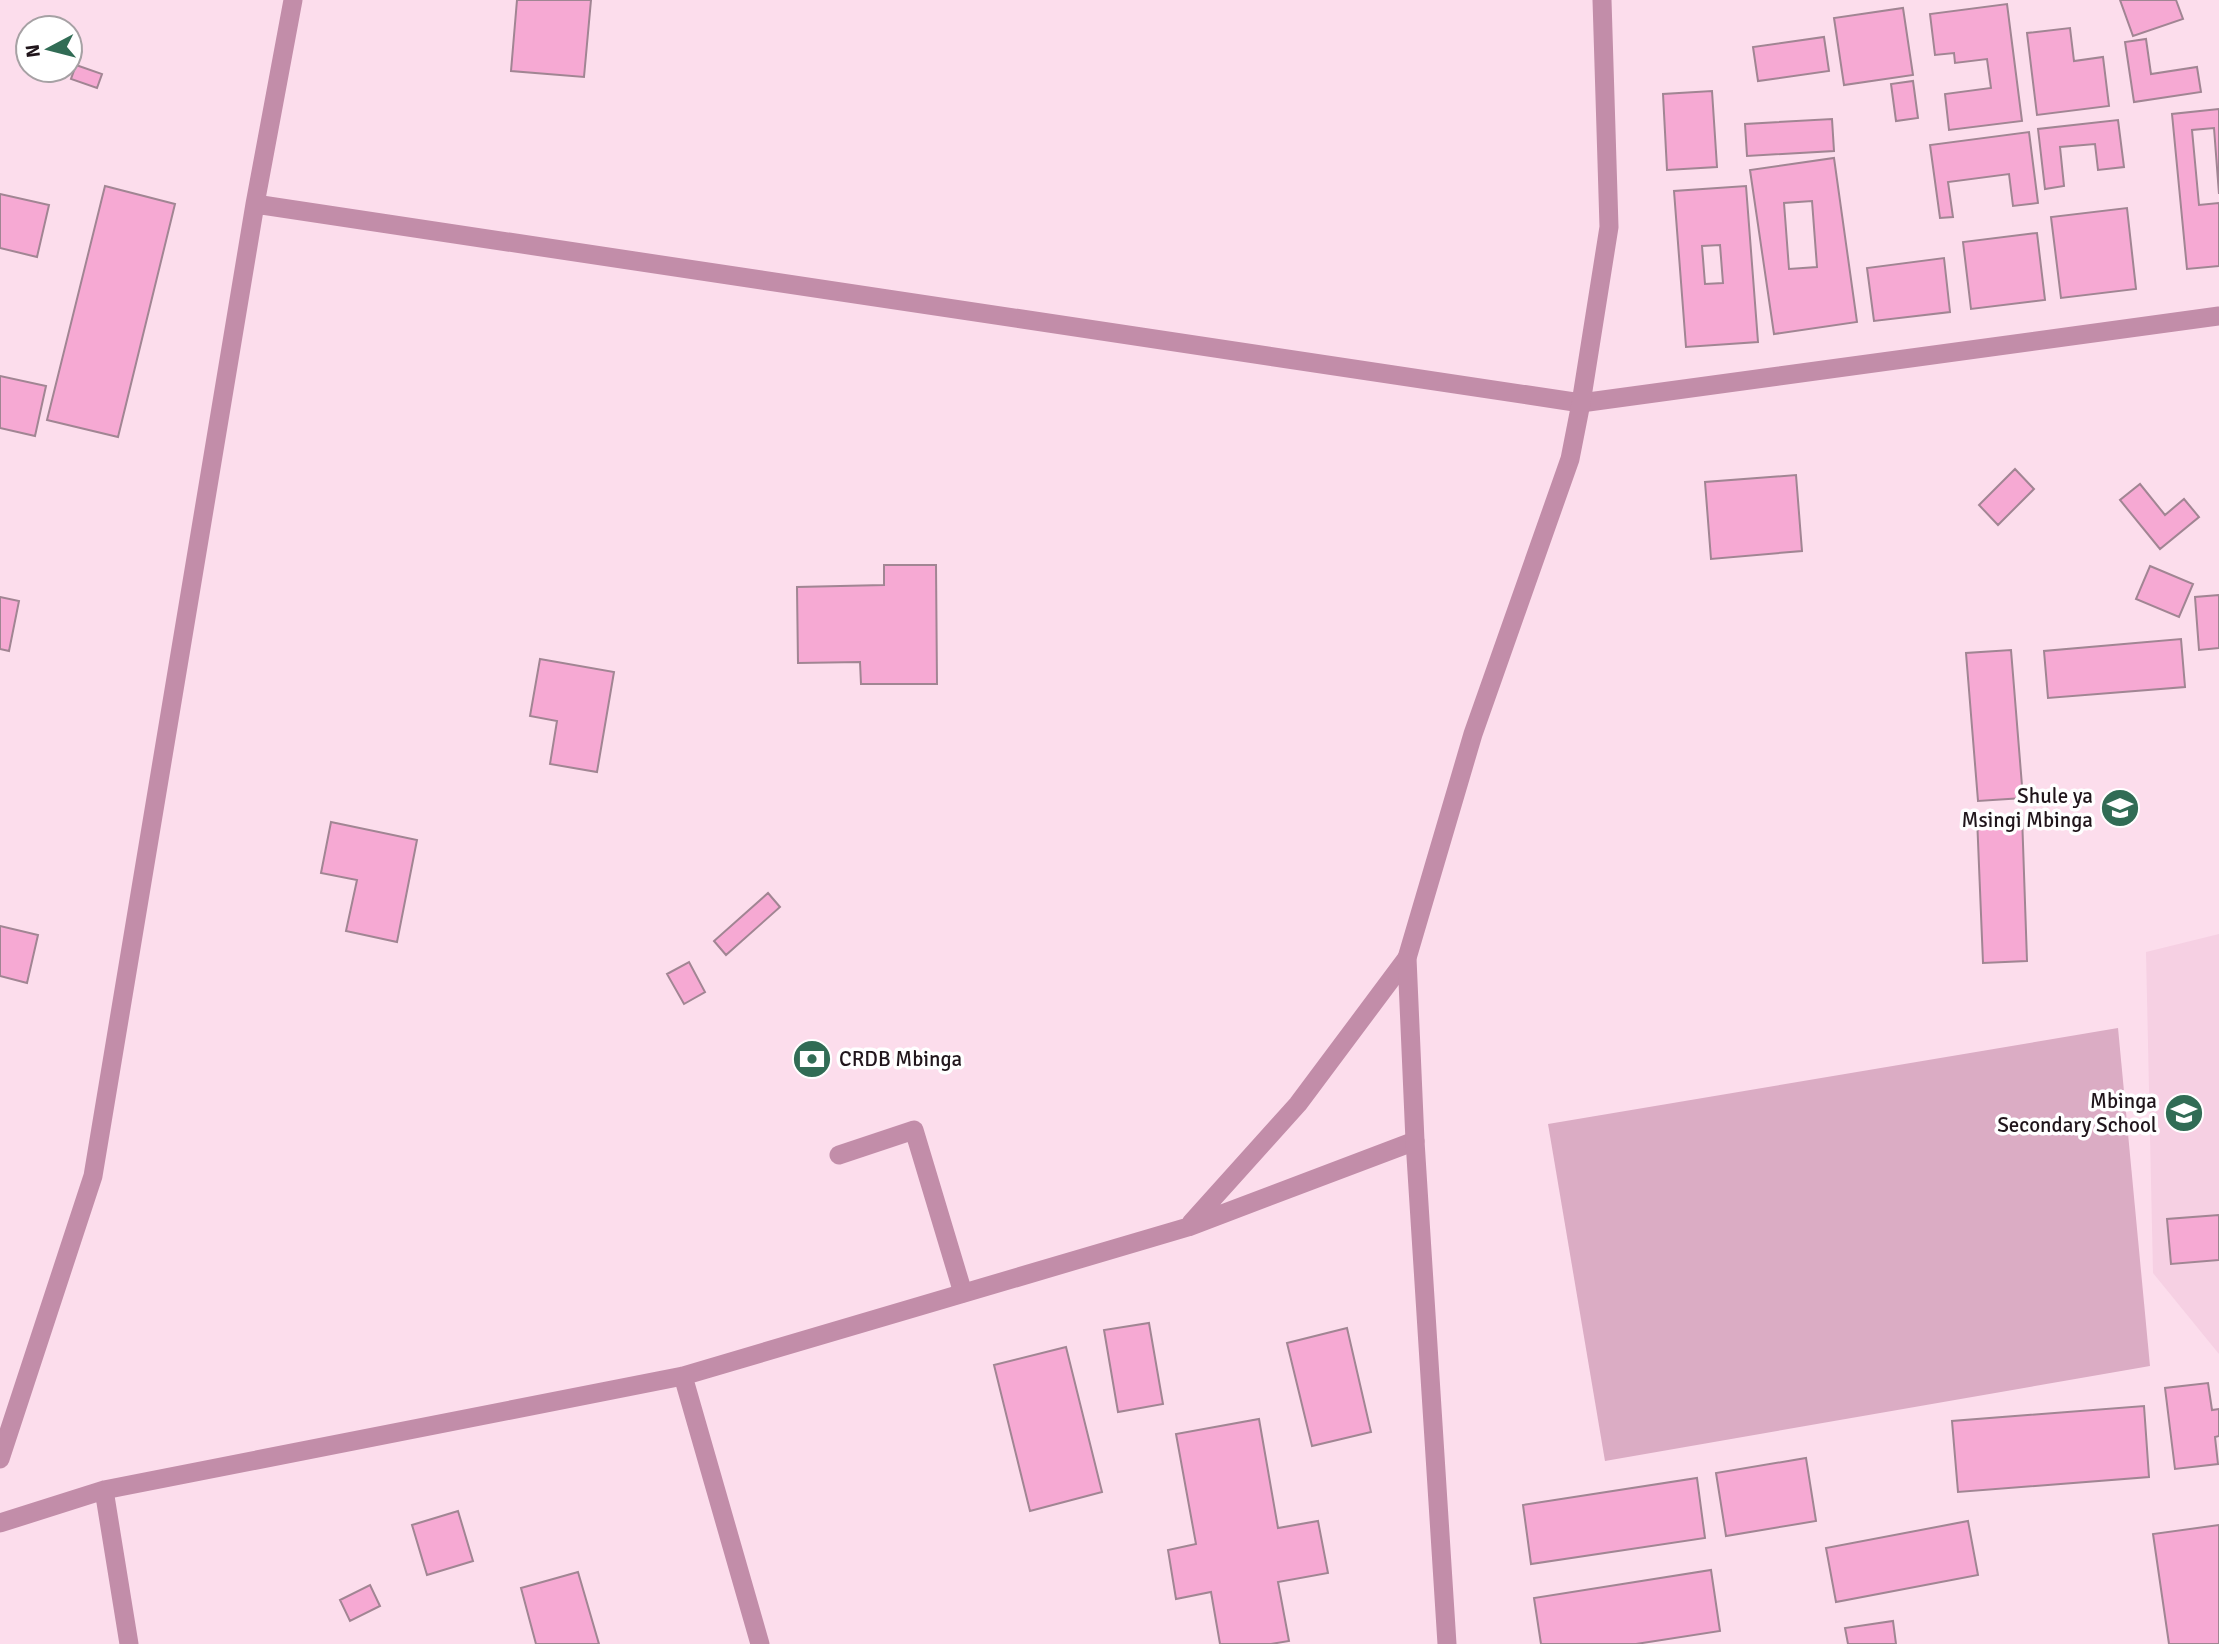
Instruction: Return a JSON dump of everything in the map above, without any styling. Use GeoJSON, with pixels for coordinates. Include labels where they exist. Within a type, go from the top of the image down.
{"type":"FeatureCollection","features":[{"type":"Feature","properties":{"kind":"street"},"geometry":{"type":"LineString","coordinates":[[0,1459],[93,1176],[254,204],[293,0]]}},
{"type":"Feature","properties":{"kind":"street"},"geometry":{"type":"LineString","coordinates":[[1447,1644],[1415,1141],[1407,958],[1473,734],[1570,459],[1609,227],[1602,0]]}},
{"type":"Feature","properties":{"kind":"street"},"geometry":{"type":"LineString","coordinates":[[254,204],[1581,403],[2219,316]]}},
{"type":"Feature","properties":{"kind":"street"},"geometry":{"type":"LineString","coordinates":[[1188,1227],[1298,1104],[1407,958]]}},
{"type":"Feature","properties":{"kind":"street"},"geometry":{"type":"LineString","coordinates":[[839,1156],[914,1130],[963,1293]]}},
{"type":"Feature","properties":{"kind":"street"},"geometry":{"type":"LineString","coordinates":[[0,1523],[104,1490],[683,1376],[1188,1227],[1415,1141]]}},
{"type":"Feature","properties":{"kind":"street"},"geometry":{"type":"LineString","coordinates":[[683,1376],[760,1644]]}},
{"type":"Feature","properties":{"kind":"street"},"geometry":{"type":"LineString","coordinates":[[104,1490],[129,1644]]}},
{"type":"Feature","properties":{"kind":"shaded area","name":"Mbinga Secondary School"},"geometry":{"type":"Polygon","coordinates":[[[2219,934],[2219,1354],[2153,1273],[2146,952],[2219,934]]]}},
{"type":"Feature","properties":{"kind":"shaded area"},"geometry":{"type":"Polygon","coordinates":[[[2118,1028],[2150,1366],[1605,1461],[1548,1124],[2118,1028]]]}},
{"type":"Feature","properties":{"kind":"building"},"geometry":{"type":"Polygon","coordinates":[[[517,0],[591,0],[584,77],[511,71],[517,0]]]}},
{"type":"Feature","properties":{"kind":"building"},"geometry":{"type":"Polygon","coordinates":[[[2120,0],[2176,0],[2183,19],[2133,36],[2120,0]]]}},
{"type":"Feature","properties":{"kind":"building"},"geometry":{"type":"Polygon","coordinates":[[[2007,4],[2022,121],[1949,130],[1945,94],[1991,88],[1987,59],[1955,63],[1954,53],[1935,55],[1930,14],[2007,4]]]}},
{"type":"Feature","properties":{"kind":"building"},"geometry":{"type":"Polygon","coordinates":[[[1903,8],[1913,75],[1844,85],[1834,18],[1903,8]]]}},
{"type":"Feature","properties":{"kind":"building"},"geometry":{"type":"Polygon","coordinates":[[[2070,28],[2074,61],[2103,57],[2109,106],[2037,115],[2027,33],[2070,28]]]}},
{"type":"Feature","properties":{"kind":"building"},"geometry":{"type":"Polygon","coordinates":[[[1824,37],[1829,71],[1758,81],[1753,47],[1824,37]]]}},
{"type":"Feature","properties":{"kind":"building"},"geometry":{"type":"Polygon","coordinates":[[[2146,39],[2151,74],[2197,67],[2201,92],[2134,102],[2125,42],[2146,39]]]}},
{"type":"Feature","properties":{"kind":"building"},"geometry":{"type":"Polygon","coordinates":[[[84,68],[102,74],[97,88],[84,84],[84,68]]]}},
{"type":"Feature","properties":{"kind":"building"},"geometry":{"type":"Polygon","coordinates":[[[1913,81],[1918,118],[1896,121],[1891,84],[1913,81]]]}},
{"type":"Feature","properties":{"kind":"building"},"geometry":{"type":"Polygon","coordinates":[[[1712,91],[1717,167],[1667,170],[1663,94],[1712,91]]]}},
{"type":"Feature","properties":{"kind":"building"},"geometry":{"type":"Polygon","coordinates":[[[2219,109],[2219,194],[2214,128],[2192,130],[2199,205],[2219,203],[2219,266],[2187,269],[2172,114],[2219,109]]]}},
{"type":"Feature","properties":{"kind":"building"},"geometry":{"type":"Polygon","coordinates":[[[1832,119],[1834,151],[1747,156],[1745,124],[1832,119]]]}},
{"type":"Feature","properties":{"kind":"building"},"geometry":{"type":"Polygon","coordinates":[[[2118,120],[2124,167],[2098,170],[2095,144],[2060,147],[2064,186],[2045,189],[2038,129],[2118,120]]]}},
{"type":"Feature","properties":{"kind":"building"},"geometry":{"type":"Polygon","coordinates":[[[2029,132],[2038,203],[2013,206],[2009,174],[1948,182],[1953,217],[1940,218],[1930,145],[2029,132]]]}},
{"type":"Feature","properties":{"kind":"building"},"geometry":{"type":"Polygon","coordinates":[[[1834,158],[1857,322],[1774,334],[1750,170],[1834,158]],[[1812,201],[1784,203],[1789,269],[1817,267],[1812,201]]]}},
{"type":"Feature","properties":{"kind":"building"},"geometry":{"type":"Polygon","coordinates":[[[105,186],[175,204],[118,437],[47,420],[105,186]]]}},
{"type":"Feature","properties":{"kind":"building"},"geometry":{"type":"Polygon","coordinates":[[[1746,186],[1758,342],[1686,347],[1674,191],[1746,186]],[[1720,245],[1702,246],[1705,284],[1723,283],[1720,245]]]}},
{"type":"Feature","properties":{"kind":"building"},"geometry":{"type":"Polygon","coordinates":[[[0,194],[49,205],[37,257],[0,248],[0,194]]]}},
{"type":"Feature","properties":{"kind":"building"},"geometry":{"type":"Polygon","coordinates":[[[2127,208],[2136,289],[2061,298],[2051,217],[2127,208]]]}},
{"type":"Feature","properties":{"kind":"building"},"geometry":{"type":"Polygon","coordinates":[[[2037,233],[2045,300],[1971,309],[1963,242],[2037,233]]]}},
{"type":"Feature","properties":{"kind":"building"},"geometry":{"type":"Polygon","coordinates":[[[1944,258],[1950,312],[1874,321],[1867,268],[1944,258]]]}},
{"type":"Feature","properties":{"kind":"building"},"geometry":{"type":"Polygon","coordinates":[[[0,376],[46,386],[35,436],[0,428],[0,376]]]}},
{"type":"Feature","properties":{"kind":"building"},"geometry":{"type":"Polygon","coordinates":[[[2015,469],[2034,489],[1998,525],[1979,505],[2015,469]]]}},
{"type":"Feature","properties":{"kind":"building"},"geometry":{"type":"Polygon","coordinates":[[[1796,475],[1802,551],[1711,559],[1705,482],[1796,475]]]}},
{"type":"Feature","properties":{"kind":"building"},"geometry":{"type":"Polygon","coordinates":[[[2140,484],[2165,515],[2184,499],[2199,517],[2160,549],[2120,500],[2140,484]]]}},
{"type":"Feature","properties":{"kind":"building"},"geometry":{"type":"Polygon","coordinates":[[[884,565],[936,565],[937,684],[861,684],[860,662],[798,663],[797,587],[884,585],[884,565]]]}},
{"type":"Feature","properties":{"kind":"building"},"geometry":{"type":"Polygon","coordinates":[[[2150,566],[2193,584],[2179,617],[2136,599],[2150,566]]]}},
{"type":"Feature","properties":{"kind":"building"},"geometry":{"type":"Polygon","coordinates":[[[2219,595],[2219,648],[2199,650],[2195,597],[2219,595]]]}},
{"type":"Feature","properties":{"kind":"building"},"geometry":{"type":"Polygon","coordinates":[[[0,597],[19,601],[9,651],[0,649],[0,597]]]}},
{"type":"Feature","properties":{"kind":"building"},"geometry":{"type":"Polygon","coordinates":[[[2181,639],[2185,687],[2048,698],[2044,651],[2181,639]]]}},
{"type":"Feature","properties":{"kind":"building"},"geometry":{"type":"Polygon","coordinates":[[[2011,650],[2023,798],[1978,801],[1966,653],[2011,650]]]}},
{"type":"Feature","properties":{"kind":"building"},"geometry":{"type":"Polygon","coordinates":[[[540,659],[614,672],[597,772],[550,764],[557,721],[530,716],[540,659]]]}},
{"type":"Feature","properties":{"kind":"building"},"geometry":{"type":"Polygon","coordinates":[[[2022,815],[2027,961],[1983,963],[1977,817],[2022,815]]]}},
{"type":"Feature","properties":{"kind":"building"},"geometry":{"type":"Polygon","coordinates":[[[331,822],[417,840],[397,942],[346,931],[357,880],[321,873],[331,822]]]}},
{"type":"Feature","properties":{"kind":"building"},"geometry":{"type":"Polygon","coordinates":[[[768,893],[780,907],[726,955],[714,941],[768,893]]]}},
{"type":"Feature","properties":{"kind":"building"},"geometry":{"type":"Polygon","coordinates":[[[0,926],[38,935],[27,983],[0,976],[0,926]]]}},
{"type":"Feature","properties":{"kind":"building"},"geometry":{"type":"Polygon","coordinates":[[[689,962],[705,992],[684,1004],[667,974],[689,962]]]}},
{"type":"Feature","properties":{"kind":"building"},"geometry":{"type":"Polygon","coordinates":[[[2219,1215],[2219,1260],[2171,1264],[2167,1219],[2219,1215]]]}},
{"type":"Feature","properties":{"kind":"building"},"geometry":{"type":"Polygon","coordinates":[[[1149,1323],[1163,1404],[1118,1412],[1104,1330],[1149,1323]]]}},
{"type":"Feature","properties":{"kind":"building"},"geometry":{"type":"Polygon","coordinates":[[[1347,1328],[1371,1432],[1312,1446],[1287,1343],[1347,1328]]]}},
{"type":"Feature","properties":{"kind":"building"},"geometry":{"type":"Polygon","coordinates":[[[1066,1347],[1102,1492],[1030,1511],[994,1365],[1066,1347]]]}},
{"type":"Feature","properties":{"kind":"building"},"geometry":{"type":"Polygon","coordinates":[[[2208,1383],[2212,1410],[2219,1409],[2219,1436],[2215,1437],[2218,1464],[2175,1469],[2165,1388],[2208,1383]]]}},
{"type":"Feature","properties":{"kind":"building"},"geometry":{"type":"Polygon","coordinates":[[[2144,1406],[2149,1477],[1958,1492],[1952,1421],[2144,1406]]]}},
{"type":"Feature","properties":{"kind":"building"},"geometry":{"type":"Polygon","coordinates":[[[1259,1419],[1278,1528],[1318,1521],[1328,1573],[1278,1582],[1289,1641],[1271,1644],[1220,1644],[1211,1592],[1176,1599],[1168,1550],[1196,1544],[1176,1434],[1259,1419]]]}},
{"type":"Feature","properties":{"kind":"building"},"geometry":{"type":"Polygon","coordinates":[[[1806,1458],[1816,1521],[1726,1536],[1716,1473],[1806,1458]]]}},
{"type":"Feature","properties":{"kind":"building"},"geometry":{"type":"Polygon","coordinates":[[[1697,1478],[1705,1538],[1531,1564],[1523,1505],[1697,1478]]]}},
{"type":"Feature","properties":{"kind":"building"},"geometry":{"type":"Polygon","coordinates":[[[458,1511],[473,1561],[427,1575],[412,1525],[458,1511]]]}},
{"type":"Feature","properties":{"kind":"building"},"geometry":{"type":"Polygon","coordinates":[[[1968,1521],[1978,1575],[1836,1602],[1826,1548],[1968,1521]]]}},
{"type":"Feature","properties":{"kind":"building"},"geometry":{"type":"Polygon","coordinates":[[[2219,1525],[2219,1644],[2169,1644],[2153,1534],[2219,1525]]]}},
{"type":"Feature","properties":{"kind":"building"},"geometry":{"type":"Polygon","coordinates":[[[1711,1570],[1720,1631],[1636,1644],[1541,1644],[1534,1598],[1711,1570]]]}},
{"type":"Feature","properties":{"kind":"building"},"geometry":{"type":"Polygon","coordinates":[[[578,1572],[599,1644],[536,1644],[521,1588],[578,1572]]]}},
{"type":"Feature","properties":{"kind":"building"},"geometry":{"type":"Polygon","coordinates":[[[370,1585],[380,1606],[350,1621],[340,1600],[370,1585]]]}},
{"type":"Feature","properties":{"kind":"building"},"geometry":{"type":"Polygon","coordinates":[[[1893,1621],[1896,1644],[1848,1644],[1845,1628],[1893,1621]]]}},
{"type":"Feature","properties":{"kind":"place","name":"Shule ya Msingi Mbinga"},"geometry":{"type":"Point","coordinates":[2120,808]}},
{"type":"Feature","properties":{"kind":"place","name":"CRDB Mbinga"},"geometry":{"type":"Point","coordinates":[812,1059]}},
{"type":"Feature","properties":{"kind":"place","name":"Mbinga Secondary School"},"geometry":{"type":"Point","coordinates":[2184,1113]}}]}
